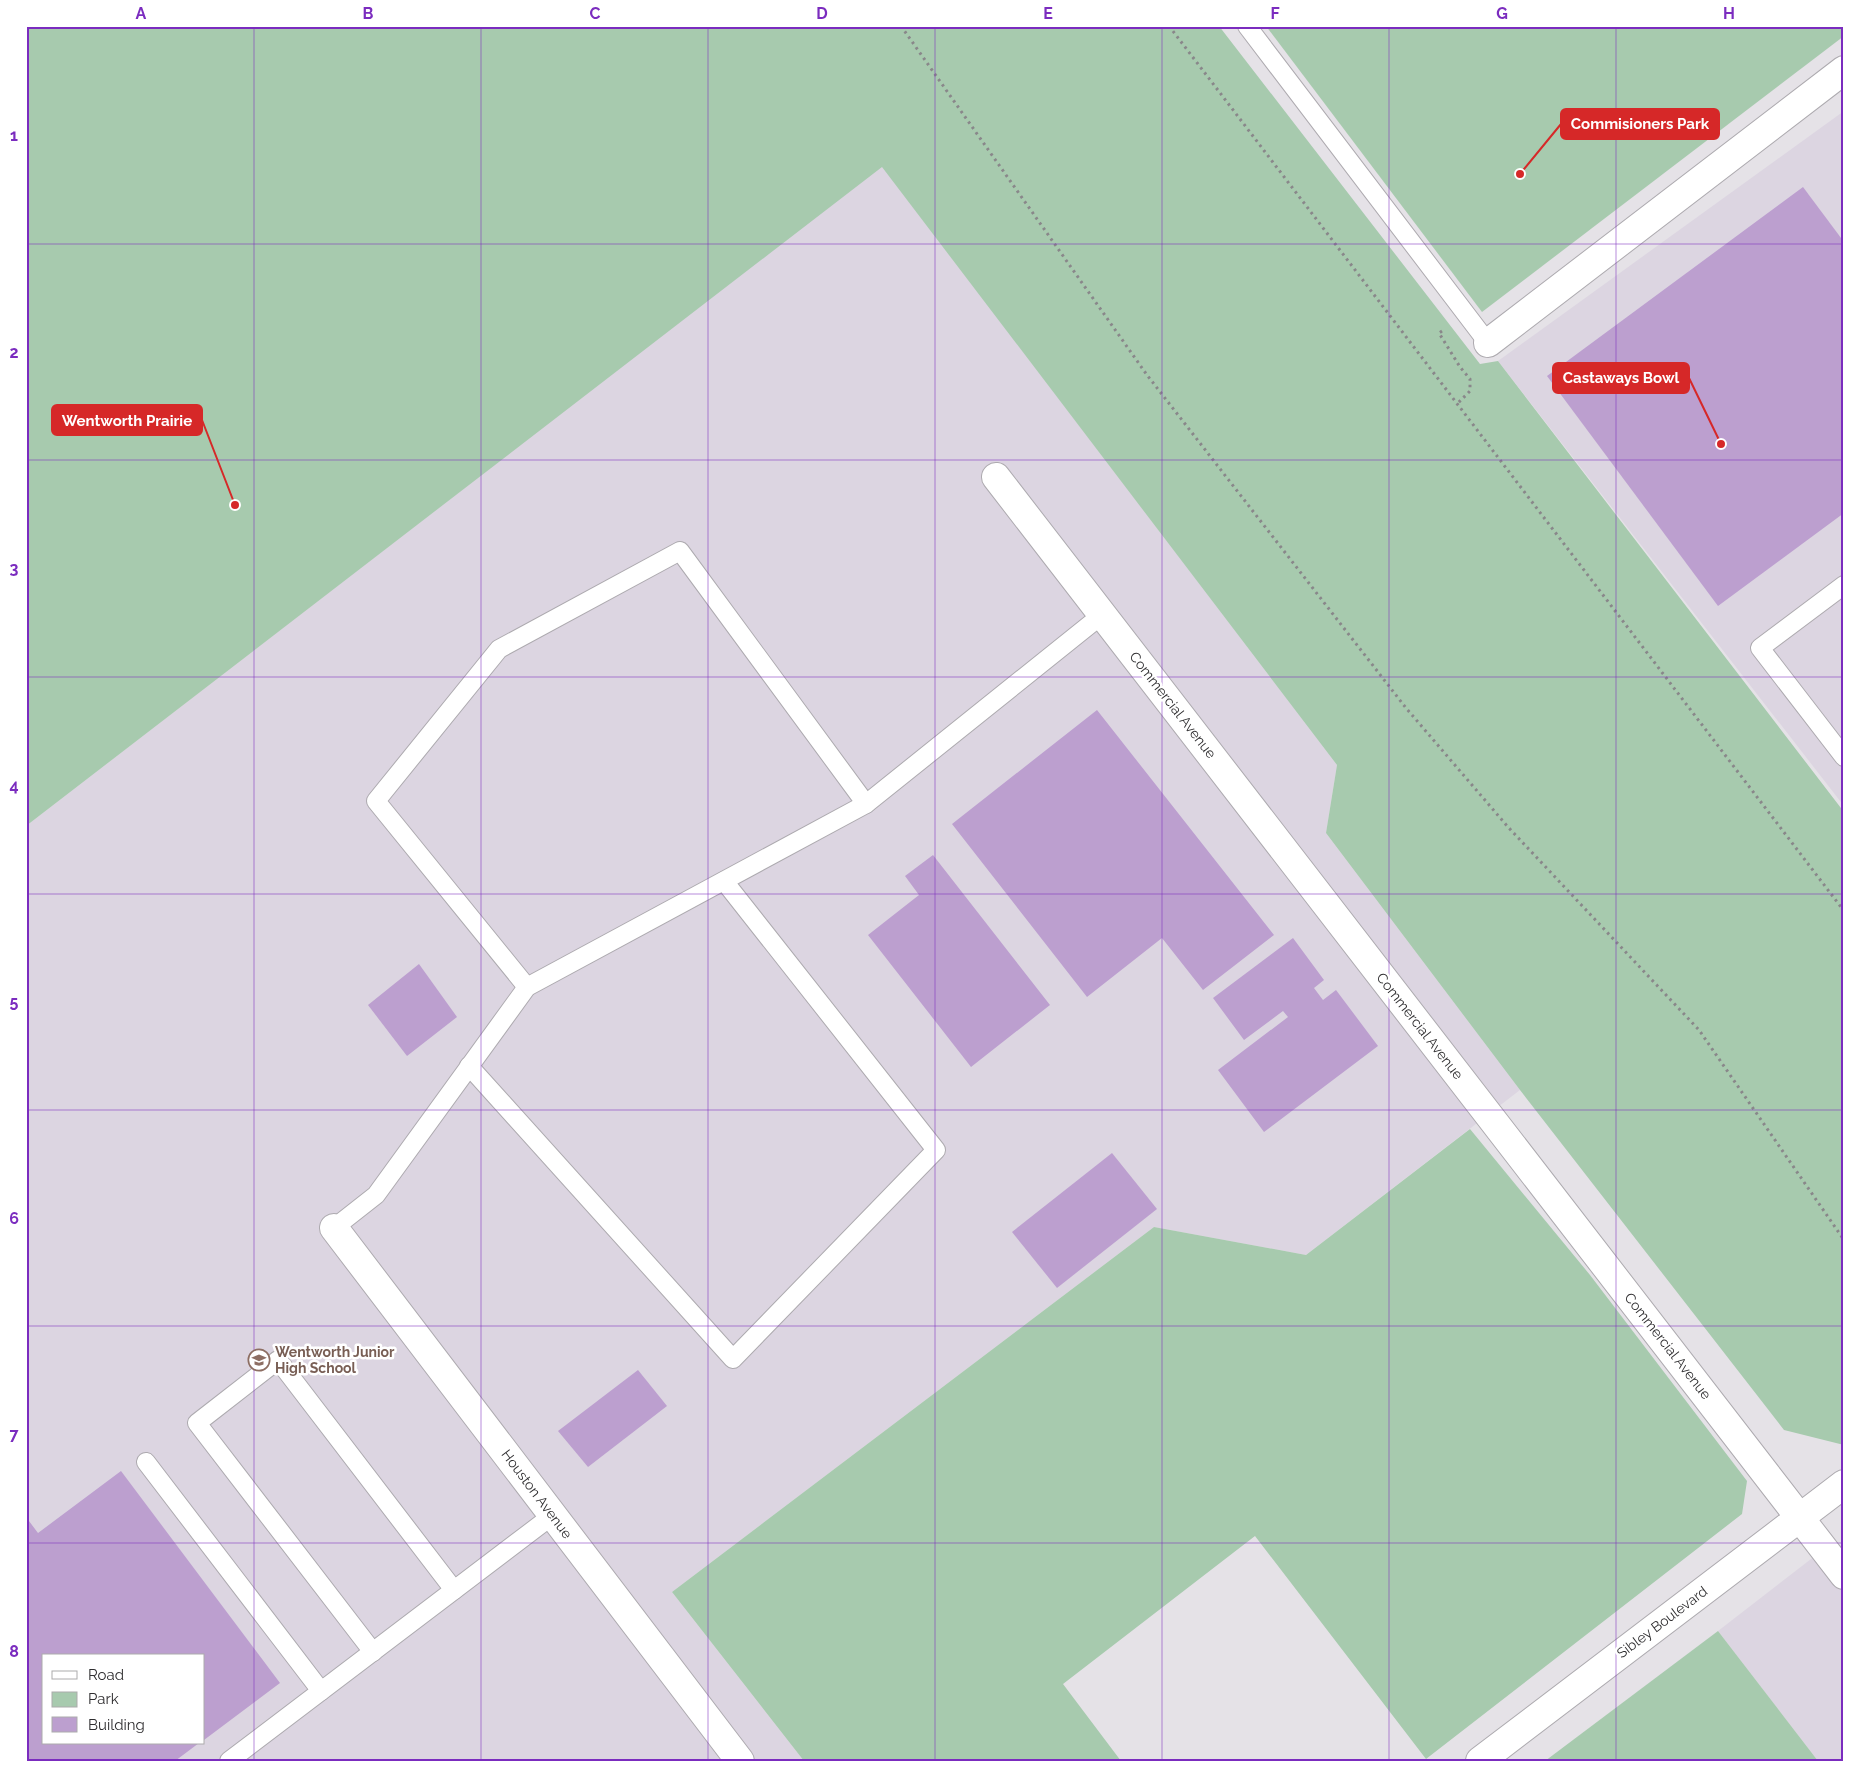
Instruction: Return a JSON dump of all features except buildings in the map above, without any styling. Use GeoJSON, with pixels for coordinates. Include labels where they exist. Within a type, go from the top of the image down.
{"type":"FeatureCollection","features":[{"type":"Feature","properties":{"kind":"street"},"geometry":{"type":"LineString","coordinates":[[1488,342],[1844,70]]}},
{"type":"Feature","properties":{"kind":"street","name":"Commercial Avenue"},"geometry":{"type":"LineString","coordinates":[[996,477],[1844,1576]]}},
{"type":"Feature","properties":{"kind":"street","name":"Houston Avenue"},"geometry":{"type":"LineString","coordinates":[[334,1228],[740,1761]]}},
{"type":"Feature","properties":{"kind":"street","name":"Sibley Boulevard"},"geometry":{"type":"LineString","coordinates":[[1480,1761],[1844,1484]]}},
{"type":"Feature","properties":{"kind":"lane"},"geometry":{"type":"LineString","coordinates":[[1247,26],[1488,342]]}},
{"type":"Feature","properties":{"kind":"lane"},"geometry":{"type":"LineString","coordinates":[[527,987],[376,801],[499,649],[680,551],[866,804]]}},
{"type":"Feature","properties":{"kind":"lane"},"geometry":{"type":"LineString","coordinates":[[1844,585],[1760,648],[1844,757]]}},
{"type":"Feature","properties":{"kind":"lane"},"geometry":{"type":"LineString","coordinates":[[334,1228],[376,1195],[527,987],[866,804],[1103,614]]}},
{"type":"Feature","properties":{"kind":"lane"},"geometry":{"type":"LineString","coordinates":[[469,1066],[734,1359],[936,1150],[724,881]]}},
{"type":"Feature","properties":{"kind":"lane"},"geometry":{"type":"LineString","coordinates":[[374,1652],[197,1423],[270,1366],[278,1360],[454,1590]]}},
{"type":"Feature","properties":{"kind":"lane"},"geometry":{"type":"LineString","coordinates":[[146,1462],[321,1691]]}},
{"type":"Feature","properties":{"kind":"lane"},"geometry":{"type":"LineString","coordinates":[[229,1761],[553,1515]]}},
{"type":"Feature","properties":{"kind":"path"},"geometry":{"type":"LineString","coordinates":[[901,26],[1147,375],[1406,708],[1508,827],[1699,1030],[1844,1240]]}},
{"type":"Feature","properties":{"kind":"path"},"geometry":{"type":"LineString","coordinates":[[1169,26],[1844,911]]}},
{"type":"Feature","properties":{"kind":"shaded area"},"geometry":{"type":"Polygon","coordinates":[[[1844,111],[1844,806],[1498,361],[1844,111]]]}},
{"type":"Feature","properties":{"kind":"shaded area"},"geometry":{"type":"Polygon","coordinates":[[[882,166],[1337,765],[1326,833],[1520,1090],[1306,1255],[1154,1227],[672,1592],[804,1761],[26,1761],[26,826],[882,166]]]}},
{"type":"Feature","properties":{"kind":"shaded area"},"geometry":{"type":"Polygon","coordinates":[[[1824,1549],[1844,1575],[1844,1761],[1818,1761],[1718,1631],[1824,1549]]]}},
{"type":"Feature","properties":{"kind":"green space"},"geometry":{"type":"Polygon","coordinates":[[[26,26],[1219,26],[1480,364],[1498,361],[1844,812],[1844,1445],[1784,1430],[1520,1090],[1326,833],[1337,765],[882,167],[26,826],[26,26]]]}},
{"type":"Feature","properties":{"kind":"green space"},"geometry":{"type":"Polygon","coordinates":[[[1266,26],[1844,26],[1844,36],[1482,312],[1266,26]]]}},
{"type":"Feature","properties":{"kind":"green space"},"geometry":{"type":"Polygon","coordinates":[[[1470,1129],[1590,1275],[1747,1481],[1742,1514],[1426,1759],[1255,1536],[1063,1684],[1121,1761],[804,1761],[672,1592],[1154,1227],[1306,1255],[1470,1129]]]}},
{"type":"Feature","properties":{"kind":"green space"},"geometry":{"type":"Polygon","coordinates":[[[1718,1631],[1818,1761],[1545,1761],[1718,1631]]]}},
{"type":"Feature","properties":{"kind":"place","name":"Commisioners Park"},"geometry":{"type":"Point","coordinates":[1520,174]}},
{"type":"Feature","properties":{"kind":"place","name":"Castaways Bowl"},"geometry":{"type":"Point","coordinates":[1721,444]}},
{"type":"Feature","properties":{"kind":"place","name":"Wentworth Prairie"},"geometry":{"type":"Point","coordinates":[235,505]}},
{"type":"Feature","properties":{"kind":"place","name":"Wentworth Junior High School"},"geometry":{"type":"Point","coordinates":[259,1360]}}]}
